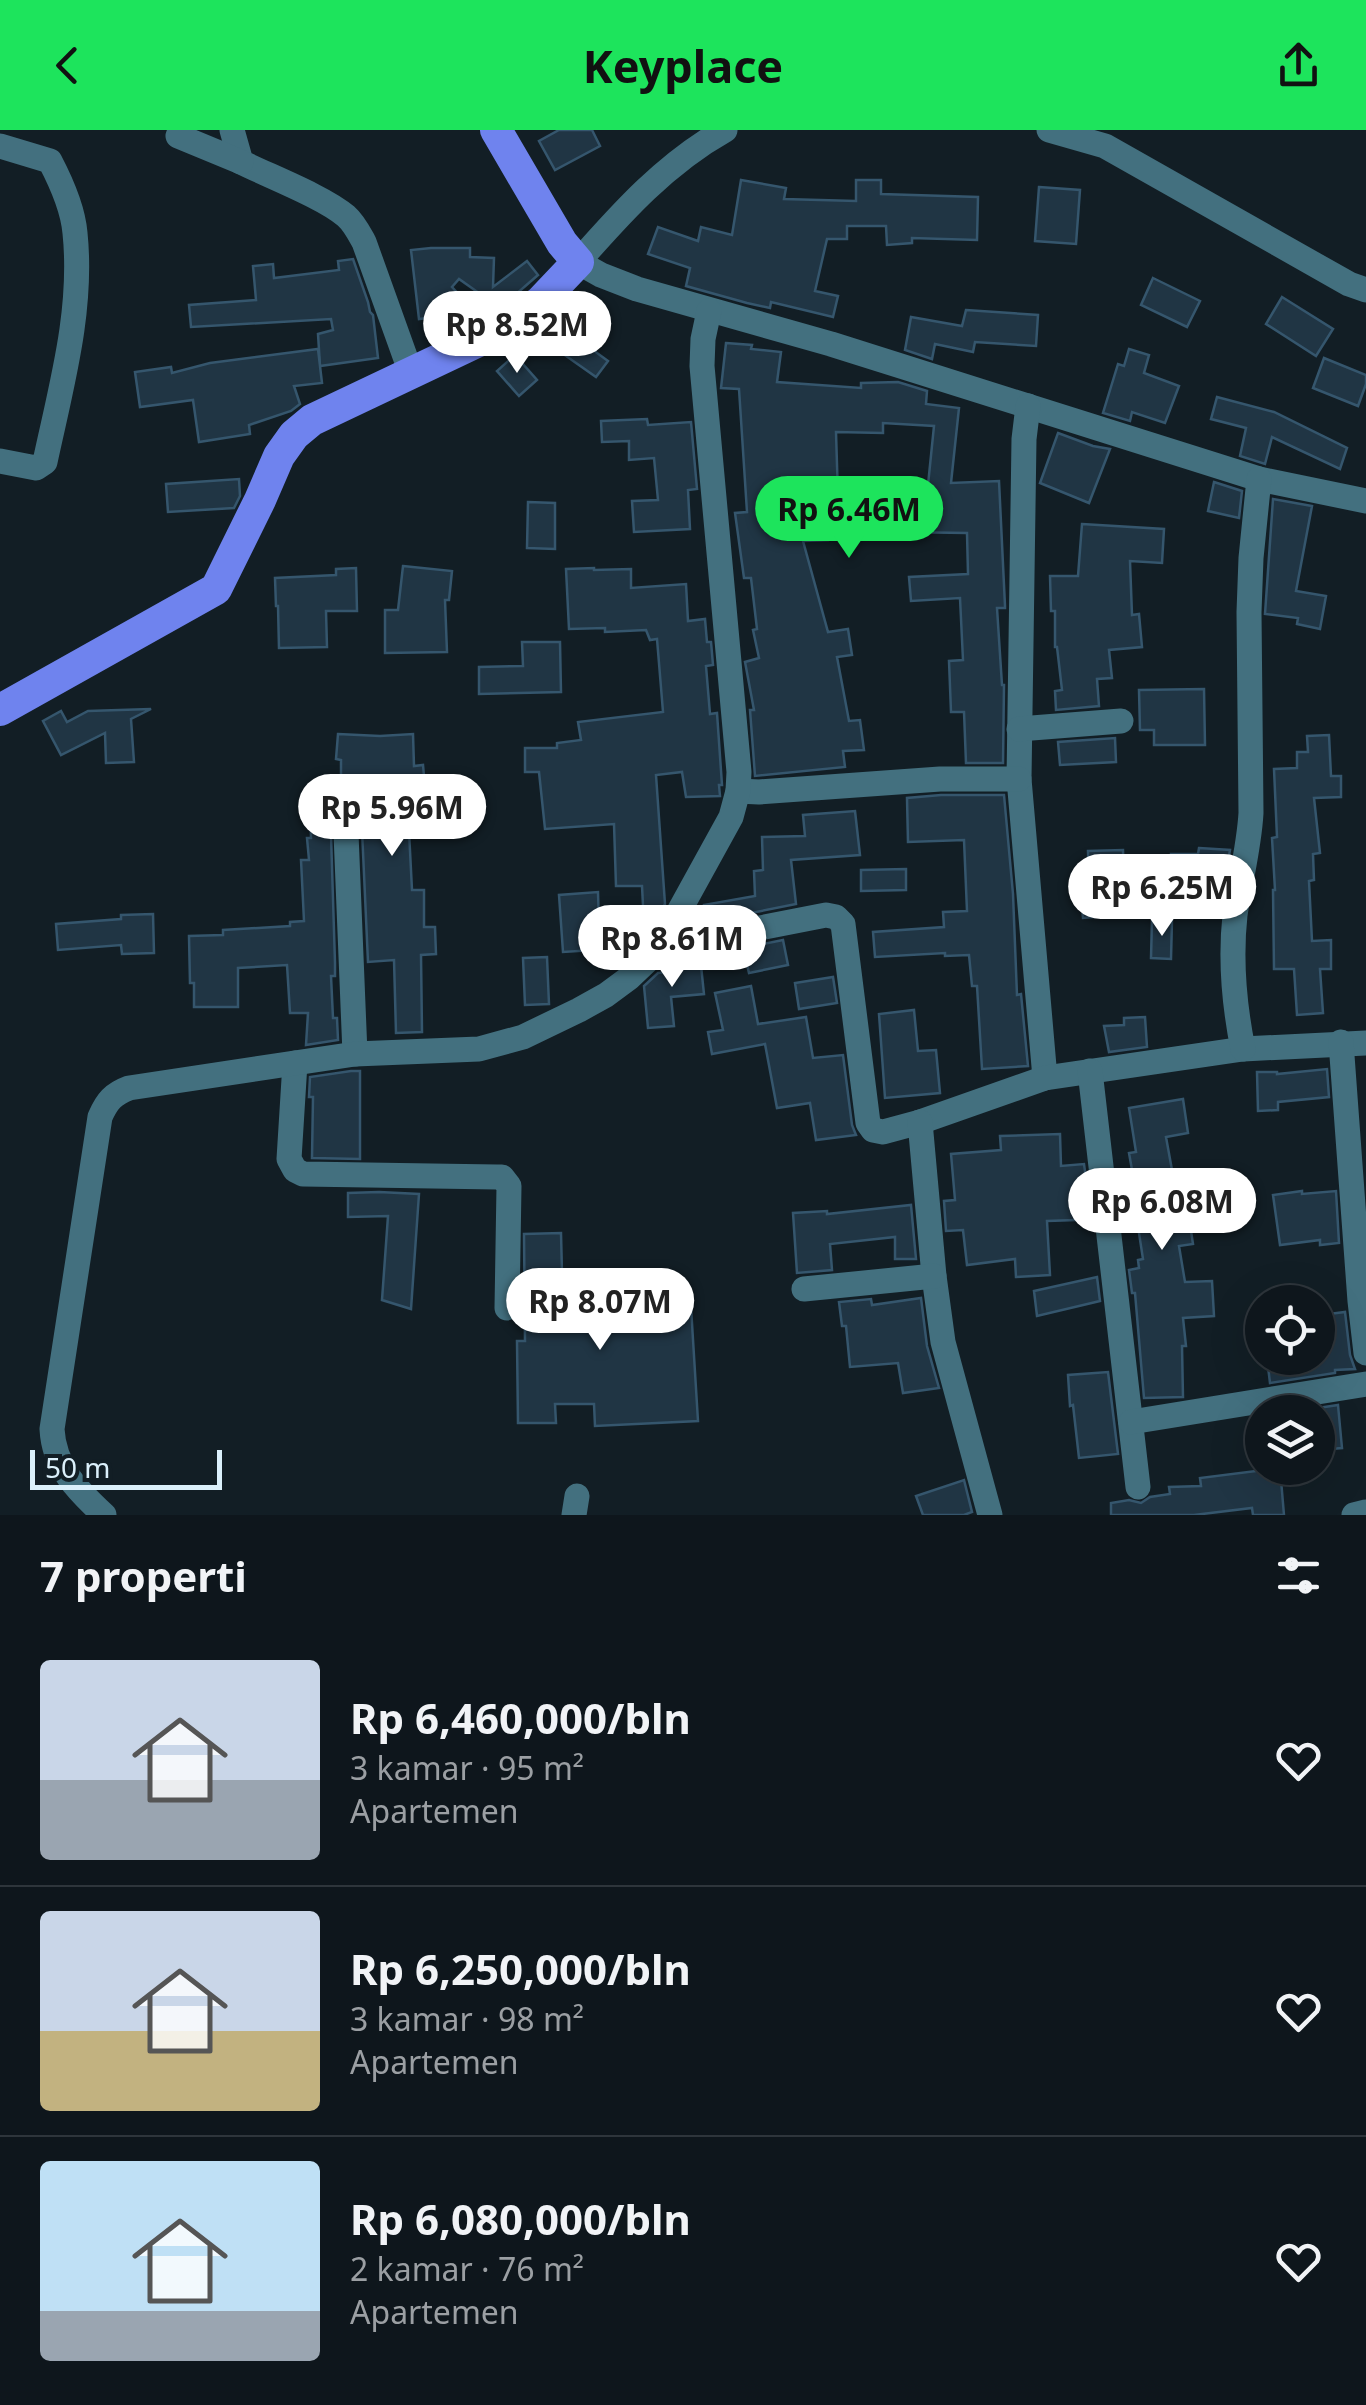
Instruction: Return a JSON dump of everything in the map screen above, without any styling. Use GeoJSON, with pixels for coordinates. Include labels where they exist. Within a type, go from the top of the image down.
{"type":"FeatureCollection","features":[{"type":"Feature","properties":{"kind":"main road"},"geometry":{"type":"LineString","coordinates":[[0,710],[216,589],[279,456],[294,435],[312,420],[508,327],[541,301],[578,262],[562,243],[496,130]]}},
{"type":"Feature","properties":{"kind":"street"},"geometry":{"type":"LineString","coordinates":[[232,130],[241,162]]}},
{"type":"Feature","properties":{"kind":"street"},"geometry":{"type":"LineString","coordinates":[[726,130],[694,148],[664,172],[578,262],[636,289],[830,344],[1259,479],[1366,501]]}},
{"type":"Feature","properties":{"kind":"street"},"geometry":{"type":"LineString","coordinates":[[1049,130],[1104,146],[1366,290]]}},
{"type":"Feature","properties":{"kind":"street"},"geometry":{"type":"LineString","coordinates":[[199,137],[346,216],[364,242],[410,373]]}},
{"type":"Feature","properties":{"kind":"street"},"geometry":{"type":"LineString","coordinates":[[0,146],[50,161],[75,235],[74,320],[45,462],[36,468],[0,462]]}},
{"type":"Feature","properties":{"kind":"street"},"geometry":{"type":"LineString","coordinates":[[104,1515],[63,1471],[52,1446],[52,1430],[100,1117],[107,1102],[116,1092],[129,1088],[355,1054],[480,1049],[523,1037],[606,996],[648,959],[666,935],[731,817],[738,772],[702,366],[709,311]]}},
{"type":"Feature","properties":{"kind":"street"},"geometry":{"type":"LineString","coordinates":[[1028,406],[1024,439],[1019,779],[1045,1078]]}},
{"type":"Feature","properties":{"kind":"street"},"geometry":{"type":"LineString","coordinates":[[1243,1049],[1234,1008],[1232,949],[1251,814],[1249,612],[1259,479]]}},
{"type":"Feature","properties":{"kind":"street"},"geometry":{"type":"LineString","coordinates":[[1018,729],[1122,721]]}},
{"type":"Feature","properties":{"kind":"street"},"geometry":{"type":"LineString","coordinates":[[738,791],[940,779],[1019,779]]}},
{"type":"Feature","properties":{"kind":"street"},"geometry":{"type":"LineString","coordinates":[[345,809],[355,1054]]}},
{"type":"Feature","properties":{"kind":"street"},"geometry":{"type":"LineString","coordinates":[[666,935],[677,942],[688,942],[826,915],[836,917],[843,924],[868,1123],[872,1130],[882,1132],[1045,1078],[1243,1049],[1354,1042],[1366,1353]]}},
{"type":"Feature","properties":{"kind":"street"},"geometry":{"type":"LineString","coordinates":[[295,1063],[288,1158],[295,1170],[303,1174],[497,1177],[506,1181],[507,1308]]}},
{"type":"Feature","properties":{"kind":"street"},"geometry":{"type":"LineString","coordinates":[[1090,1071],[1138,1487]]}},
{"type":"Feature","properties":{"kind":"street"},"geometry":{"type":"LineString","coordinates":[[920,1122],[943,1342],[990,1515]]}},
{"type":"Feature","properties":{"kind":"street"},"geometry":{"type":"LineString","coordinates":[[804,1289],[934,1276]]}},
{"type":"Feature","properties":{"kind":"street"},"geometry":{"type":"LineString","coordinates":[[1131,1422],[1366,1384]]}},
{"type":"Feature","properties":{"kind":"street"},"geometry":{"type":"LineString","coordinates":[[1354,1515],[1366,1512]]}},
{"type":"Feature","properties":{"kind":"building"},"geometry":{"type":"Polygon","coordinates":[[[559,130],[592,130],[600,146],[555,170],[539,141],[559,130]]]}},
{"type":"Feature","properties":{"kind":"building"},"geometry":{"type":"Polygon","coordinates":[[[741,180],[786,188],[784,199],[856,201],[856,180],[881,180],[881,194],[978,197],[977,240],[912,238],[912,243],[887,245],[886,226],[847,226],[847,239],[827,239],[815,291],[838,296],[833,317],[771,302],[770,308],[686,286],[690,268],[648,254],[658,227],[698,241],[701,227],[732,235],[741,180]]]}},
{"type":"Feature","properties":{"kind":"building"},"geometry":{"type":"Polygon","coordinates":[[[1039,187],[1080,190],[1076,244],[1035,241],[1039,187]]]}},
{"type":"Feature","properties":{"kind":"building"},"geometry":{"type":"Polygon","coordinates":[[[470,248],[470,257],[494,258],[493,287],[527,261],[538,275],[500,308],[459,279],[452,287],[475,312],[419,319],[411,250],[470,248]]]}},
{"type":"Feature","properties":{"kind":"building"},"geometry":{"type":"Polygon","coordinates":[[[353,259],[373,315],[378,358],[320,366],[318,334],[333,330],[331,319],[191,327],[189,305],[256,300],[253,266],[273,264],[274,278],[339,270],[338,261],[353,259]]]}},
{"type":"Feature","properties":{"kind":"building"},"geometry":{"type":"Polygon","coordinates":[[[1153,278],[1200,301],[1187,327],[1141,305],[1153,278]]]}},
{"type":"Feature","properties":{"kind":"building"},"geometry":{"type":"Polygon","coordinates":[[[1282,297],[1333,329],[1316,356],[1266,324],[1282,297]]]}},
{"type":"Feature","properties":{"kind":"building"},"geometry":{"type":"Polygon","coordinates":[[[966,310],[1038,315],[1036,346],[975,342],[973,352],[935,344],[932,359],[905,350],[911,317],[962,326],[966,310]]]}},
{"type":"Feature","properties":{"kind":"building"},"geometry":{"type":"Polygon","coordinates":[[[571,334],[608,361],[596,377],[559,351],[571,334]]]}},
{"type":"Feature","properties":{"kind":"building"},"geometry":{"type":"Polygon","coordinates":[[[726,343],[781,352],[777,382],[861,388],[861,383],[898,382],[927,391],[926,404],[959,408],[951,483],[999,481],[1005,606],[997,608],[1004,685],[1003,763],[966,763],[964,712],[951,712],[949,661],[963,660],[960,598],[911,601],[909,577],[968,574],[967,533],[900,532],[901,484],[928,485],[934,426],[883,423],[883,433],[836,432],[838,497],[825,497],[828,540],[803,541],[828,632],[848,629],[852,655],[837,657],[849,721],[860,720],[864,750],[843,751],[845,767],[755,776],[750,710],[754,710],[745,662],[759,658],[753,630],[757,629],[751,578],[744,578],[735,513],[747,512],[739,389],[721,388],[726,343]]]}},
{"type":"Feature","properties":{"kind":"building"},"geometry":{"type":"Polygon","coordinates":[[[318,349],[322,383],[294,386],[300,404],[291,411],[249,425],[250,434],[199,442],[193,400],[140,407],[135,372],[171,367],[172,373],[210,363],[318,349]]]}},
{"type":"Feature","properties":{"kind":"building"},"geometry":{"type":"Polygon","coordinates":[[[1129,349],[1149,355],[1144,373],[1179,386],[1165,423],[1132,412],[1130,421],[1103,413],[1118,364],[1124,366],[1129,349]]]}},
{"type":"Feature","properties":{"kind":"building"},"geometry":{"type":"Polygon","coordinates":[[[515,355],[537,380],[519,396],[497,371],[515,355]]]}},
{"type":"Feature","properties":{"kind":"building"},"geometry":{"type":"Polygon","coordinates":[[[1324,358],[1366,375],[1358,406],[1313,388],[1324,358]]]}},
{"type":"Feature","properties":{"kind":"building"},"geometry":{"type":"Polygon","coordinates":[[[1217,397],[1274,412],[1347,448],[1340,469],[1272,437],[1265,464],[1240,456],[1246,428],[1211,419],[1217,397]]]}},
{"type":"Feature","properties":{"kind":"building"},"geometry":{"type":"Polygon","coordinates":[[[647,419],[648,425],[691,422],[697,489],[688,490],[690,529],[634,532],[632,501],[658,500],[654,458],[629,460],[629,441],[602,442],[601,421],[647,419]]]}},
{"type":"Feature","properties":{"kind":"building"},"geometry":{"type":"Polygon","coordinates":[[[1058,433],[1110,449],[1089,503],[1040,483],[1058,433]]]}},
{"type":"Feature","properties":{"kind":"building"},"geometry":{"type":"Polygon","coordinates":[[[239,479],[240,496],[234,508],[168,512],[166,484],[239,479]]]}},
{"type":"Feature","properties":{"kind":"building"},"geometry":{"type":"Polygon","coordinates":[[[1214,482],[1242,491],[1239,518],[1208,511],[1214,482]]]}},
{"type":"Feature","properties":{"kind":"building"},"geometry":{"type":"Polygon","coordinates":[[[1273,499],[1312,506],[1296,591],[1326,596],[1320,629],[1297,624],[1298,618],[1265,614],[1273,499]]]}},
{"type":"Feature","properties":{"kind":"building"},"geometry":{"type":"Polygon","coordinates":[[[528,502],[555,503],[555,549],[527,548],[528,502]]]}},
{"type":"Feature","properties":{"kind":"building"},"geometry":{"type":"Polygon","coordinates":[[[1082,524],[1164,529],[1162,563],[1130,561],[1132,615],[1139,614],[1142,647],[1109,650],[1112,678],[1097,679],[1099,706],[1056,710],[1055,691],[1062,690],[1050,576],[1078,576],[1082,524]]]}},
{"type":"Feature","properties":{"kind":"building"},"geometry":{"type":"Polygon","coordinates":[[[403,566],[452,571],[449,600],[445,600],[447,652],[385,653],[385,610],[398,610],[403,566]]]}},
{"type":"Feature","properties":{"kind":"building"},"geometry":{"type":"Polygon","coordinates":[[[356,568],[357,611],[326,611],[327,647],[279,648],[275,578],[336,575],[336,569],[356,568]]]}},
{"type":"Feature","properties":{"kind":"building"},"geometry":{"type":"Polygon","coordinates":[[[566,569],[631,569],[631,588],[686,584],[688,621],[705,619],[707,642],[711,642],[713,665],[706,666],[710,714],[717,713],[722,785],[720,796],[686,797],[682,772],[656,775],[665,904],[653,924],[611,949],[563,952],[559,895],[598,892],[599,927],[644,925],[642,886],[616,886],[614,824],[545,829],[539,772],[525,772],[525,748],[557,748],[557,743],[581,740],[578,722],[663,712],[657,639],[650,640],[646,630],[569,629],[566,569]]]}},
{"type":"Feature","properties":{"kind":"building"},"geometry":{"type":"Polygon","coordinates":[[[522,642],[560,642],[561,692],[479,694],[479,667],[523,666],[522,642]]]}},
{"type":"Feature","properties":{"kind":"building"},"geometry":{"type":"Polygon","coordinates":[[[1204,689],[1205,745],[1154,745],[1154,730],[1140,730],[1139,690],[1204,689]]]}},
{"type":"Feature","properties":{"kind":"building"},"geometry":{"type":"Polygon","coordinates":[[[151,709],[131,719],[134,762],[106,763],[105,733],[61,755],[43,721],[61,711],[67,722],[88,711],[151,709]]]}},
{"type":"Feature","properties":{"kind":"building"},"geometry":{"type":"Polygon","coordinates":[[[338,734],[413,734],[414,766],[423,765],[427,810],[437,810],[437,831],[409,831],[412,890],[424,890],[424,927],[435,927],[436,954],[421,955],[422,1032],[396,1033],[394,960],[368,962],[361,808],[353,795],[341,794],[341,760],[336,759],[338,734]]]}},
{"type":"Feature","properties":{"kind":"building"},"geometry":{"type":"Polygon","coordinates":[[[1329,735],[1331,776],[1341,776],[1341,797],[1314,798],[1320,853],[1313,854],[1314,880],[1309,881],[1312,941],[1331,940],[1331,969],[1320,969],[1323,1013],[1297,1015],[1294,969],[1274,969],[1274,769],[1297,768],[1297,752],[1308,752],[1307,736],[1329,735]]]}},
{"type":"Feature","properties":{"kind":"building"},"geometry":{"type":"Polygon","coordinates":[[[1115,738],[1116,762],[1060,765],[1058,742],[1115,738]]]}},
{"type":"Feature","properties":{"kind":"building"},"geometry":{"type":"Polygon","coordinates":[[[1004,795],[1017,995],[1021,994],[1028,1066],[982,1069],[977,986],[972,986],[969,955],[875,957],[873,932],[944,927],[943,912],[967,911],[964,840],[908,842],[907,798],[1004,795]]]}},
{"type":"Feature","properties":{"kind":"building"},"geometry":{"type":"Polygon","coordinates":[[[330,803],[335,963],[335,976],[331,976],[338,1040],[306,1045],[308,1013],[290,1013],[287,965],[238,968],[238,1007],[194,1007],[189,936],[223,935],[223,930],[290,926],[290,922],[304,921],[301,860],[309,860],[310,804],[330,803]]]}},
{"type":"Feature","properties":{"kind":"building"},"geometry":{"type":"Polygon","coordinates":[[[855,811],[860,855],[791,860],[796,904],[706,922],[704,905],[755,896],[754,871],[763,870],[762,837],[805,836],[803,815],[855,811]]]}},
{"type":"Feature","properties":{"kind":"building"},"geometry":{"type":"Polygon","coordinates":[[[1199,848],[1230,850],[1223,889],[1171,886],[1171,854],[1198,854],[1199,848]]]}},
{"type":"Feature","properties":{"kind":"building"},"geometry":{"type":"Polygon","coordinates":[[[1123,850],[1124,878],[1114,878],[1118,915],[1083,918],[1080,887],[1089,886],[1088,851],[1123,850]]]}},
{"type":"Feature","properties":{"kind":"building"},"geometry":{"type":"Polygon","coordinates":[[[906,869],[906,890],[861,891],[861,870],[906,869]]]}},
{"type":"Feature","properties":{"kind":"building"},"geometry":{"type":"Polygon","coordinates":[[[153,914],[154,953],[122,954],[121,945],[58,950],[56,924],[153,914]]]}},
{"type":"Feature","properties":{"kind":"building"},"geometry":{"type":"Polygon","coordinates":[[[1152,920],[1172,920],[1171,959],[1151,958],[1152,920]]]}},
{"type":"Feature","properties":{"kind":"building"},"geometry":{"type":"Polygon","coordinates":[[[783,940],[788,965],[749,973],[743,948],[783,940]]]}},
{"type":"Feature","properties":{"kind":"building"},"geometry":{"type":"Polygon","coordinates":[[[700,956],[704,994],[671,997],[674,1026],[648,1028],[644,986],[658,973],[677,971],[676,958],[700,956]]]}},
{"type":"Feature","properties":{"kind":"building"},"geometry":{"type":"Polygon","coordinates":[[[547,957],[549,1004],[525,1005],[523,958],[547,957]]]}},
{"type":"Feature","properties":{"kind":"building"},"geometry":{"type":"Polygon","coordinates":[[[833,977],[837,1003],[799,1009],[795,983],[833,977]]]}},
{"type":"Feature","properties":{"kind":"building"},"geometry":{"type":"Polygon","coordinates":[[[751,986],[758,1024],[806,1017],[813,1058],[843,1055],[856,1135],[816,1140],[810,1103],[777,1108],[765,1044],[712,1054],[708,1032],[723,1030],[715,993],[751,986]]]}},
{"type":"Feature","properties":{"kind":"building"},"geometry":{"type":"Polygon","coordinates":[[[914,1010],[918,1051],[936,1050],[940,1093],[885,1098],[879,1014],[914,1010]]]}},
{"type":"Feature","properties":{"kind":"building"},"geometry":{"type":"Polygon","coordinates":[[[1145,1017],[1147,1047],[1109,1052],[1104,1026],[1124,1025],[1124,1018],[1145,1017]]]}},
{"type":"Feature","properties":{"kind":"building"},"geometry":{"type":"Polygon","coordinates":[[[1327,1069],[1329,1097],[1278,1102],[1278,1110],[1258,1111],[1257,1072],[1327,1069]]]}},
{"type":"Feature","properties":{"kind":"building"},"geometry":{"type":"Polygon","coordinates":[[[360,1071],[360,1159],[312,1158],[310,1077],[360,1071]]]}},
{"type":"Feature","properties":{"kind":"building"},"geometry":{"type":"Polygon","coordinates":[[[1183,1099],[1188,1133],[1166,1137],[1175,1220],[1189,1218],[1193,1244],[1179,1246],[1185,1282],[1212,1281],[1214,1316],[1183,1318],[1183,1397],[1144,1398],[1135,1293],[1129,1270],[1139,1268],[1138,1260],[1143,1259],[1131,1181],[1129,1153],[1136,1152],[1129,1108],[1183,1099]]]}},
{"type":"Feature","properties":{"kind":"building"},"geometry":{"type":"Polygon","coordinates":[[[1060,1134],[1061,1166],[1084,1164],[1087,1185],[1074,1186],[1076,1220],[1047,1221],[1050,1275],[1016,1277],[1015,1259],[967,1265],[963,1230],[946,1231],[944,1201],[955,1200],[951,1154],[1001,1150],[1000,1136],[1060,1134]]]}},
{"type":"Feature","properties":{"kind":"building"},"geometry":{"type":"Polygon","coordinates":[[[1336,1191],[1339,1243],[1320,1245],[1320,1240],[1280,1245],[1273,1195],[1336,1191]]]}},
{"type":"Feature","properties":{"kind":"building"},"geometry":{"type":"Polygon","coordinates":[[[348,1193],[419,1194],[411,1309],[382,1300],[388,1216],[348,1217],[348,1193]]]}},
{"type":"Feature","properties":{"kind":"building"},"geometry":{"type":"Polygon","coordinates":[[[911,1205],[916,1259],[895,1259],[895,1237],[830,1244],[832,1270],[797,1273],[793,1213],[827,1214],[911,1205]]]}},
{"type":"Feature","properties":{"kind":"building"},"geometry":{"type":"Polygon","coordinates":[[[561,1233],[563,1313],[691,1307],[698,1421],[595,1426],[594,1404],[555,1404],[556,1423],[518,1423],[517,1341],[525,1341],[524,1234],[561,1233]]]}},
{"type":"Feature","properties":{"kind":"building"},"geometry":{"type":"Polygon","coordinates":[[[1097,1277],[1100,1301],[1037,1316],[1034,1291],[1097,1277]]]}},
{"type":"Feature","properties":{"kind":"building"},"geometry":{"type":"Polygon","coordinates":[[[921,1298],[927,1346],[939,1388],[903,1393],[898,1363],[850,1367],[839,1302],[871,1299],[872,1305],[921,1298]]]}},
{"type":"Feature","properties":{"kind":"building"},"geometry":{"type":"Polygon","coordinates":[[[1345,1312],[1355,1369],[1335,1370],[1335,1313],[1345,1312]]]}},
{"type":"Feature","properties":{"kind":"building"},"geometry":{"type":"Polygon","coordinates":[[[1108,1372],[1118,1454],[1079,1458],[1068,1375],[1108,1372]]]}},
{"type":"Feature","properties":{"kind":"building"},"geometry":{"type":"Polygon","coordinates":[[[1269,1375],[1322,1375],[1270,1383],[1269,1375]]]}},
{"type":"Feature","properties":{"kind":"building"},"geometry":{"type":"Polygon","coordinates":[[[1338,1405],[1342,1448],[1335,1449],[1338,1405]]]}},
{"type":"Feature","properties":{"kind":"building"},"geometry":{"type":"Polygon","coordinates":[[[1245,1472],[1245,1485],[1281,1485],[1284,1515],[1253,1515],[1252,1508],[1194,1515],[1111,1515],[1111,1503],[1141,1503],[1150,1497],[1170,1494],[1169,1487],[1201,1486],[1200,1478],[1245,1472]]]}},
{"type":"Feature","properties":{"kind":"building"},"geometry":{"type":"Polygon","coordinates":[[[964,1480],[972,1512],[923,1515],[916,1496],[964,1480]]]}}]}
